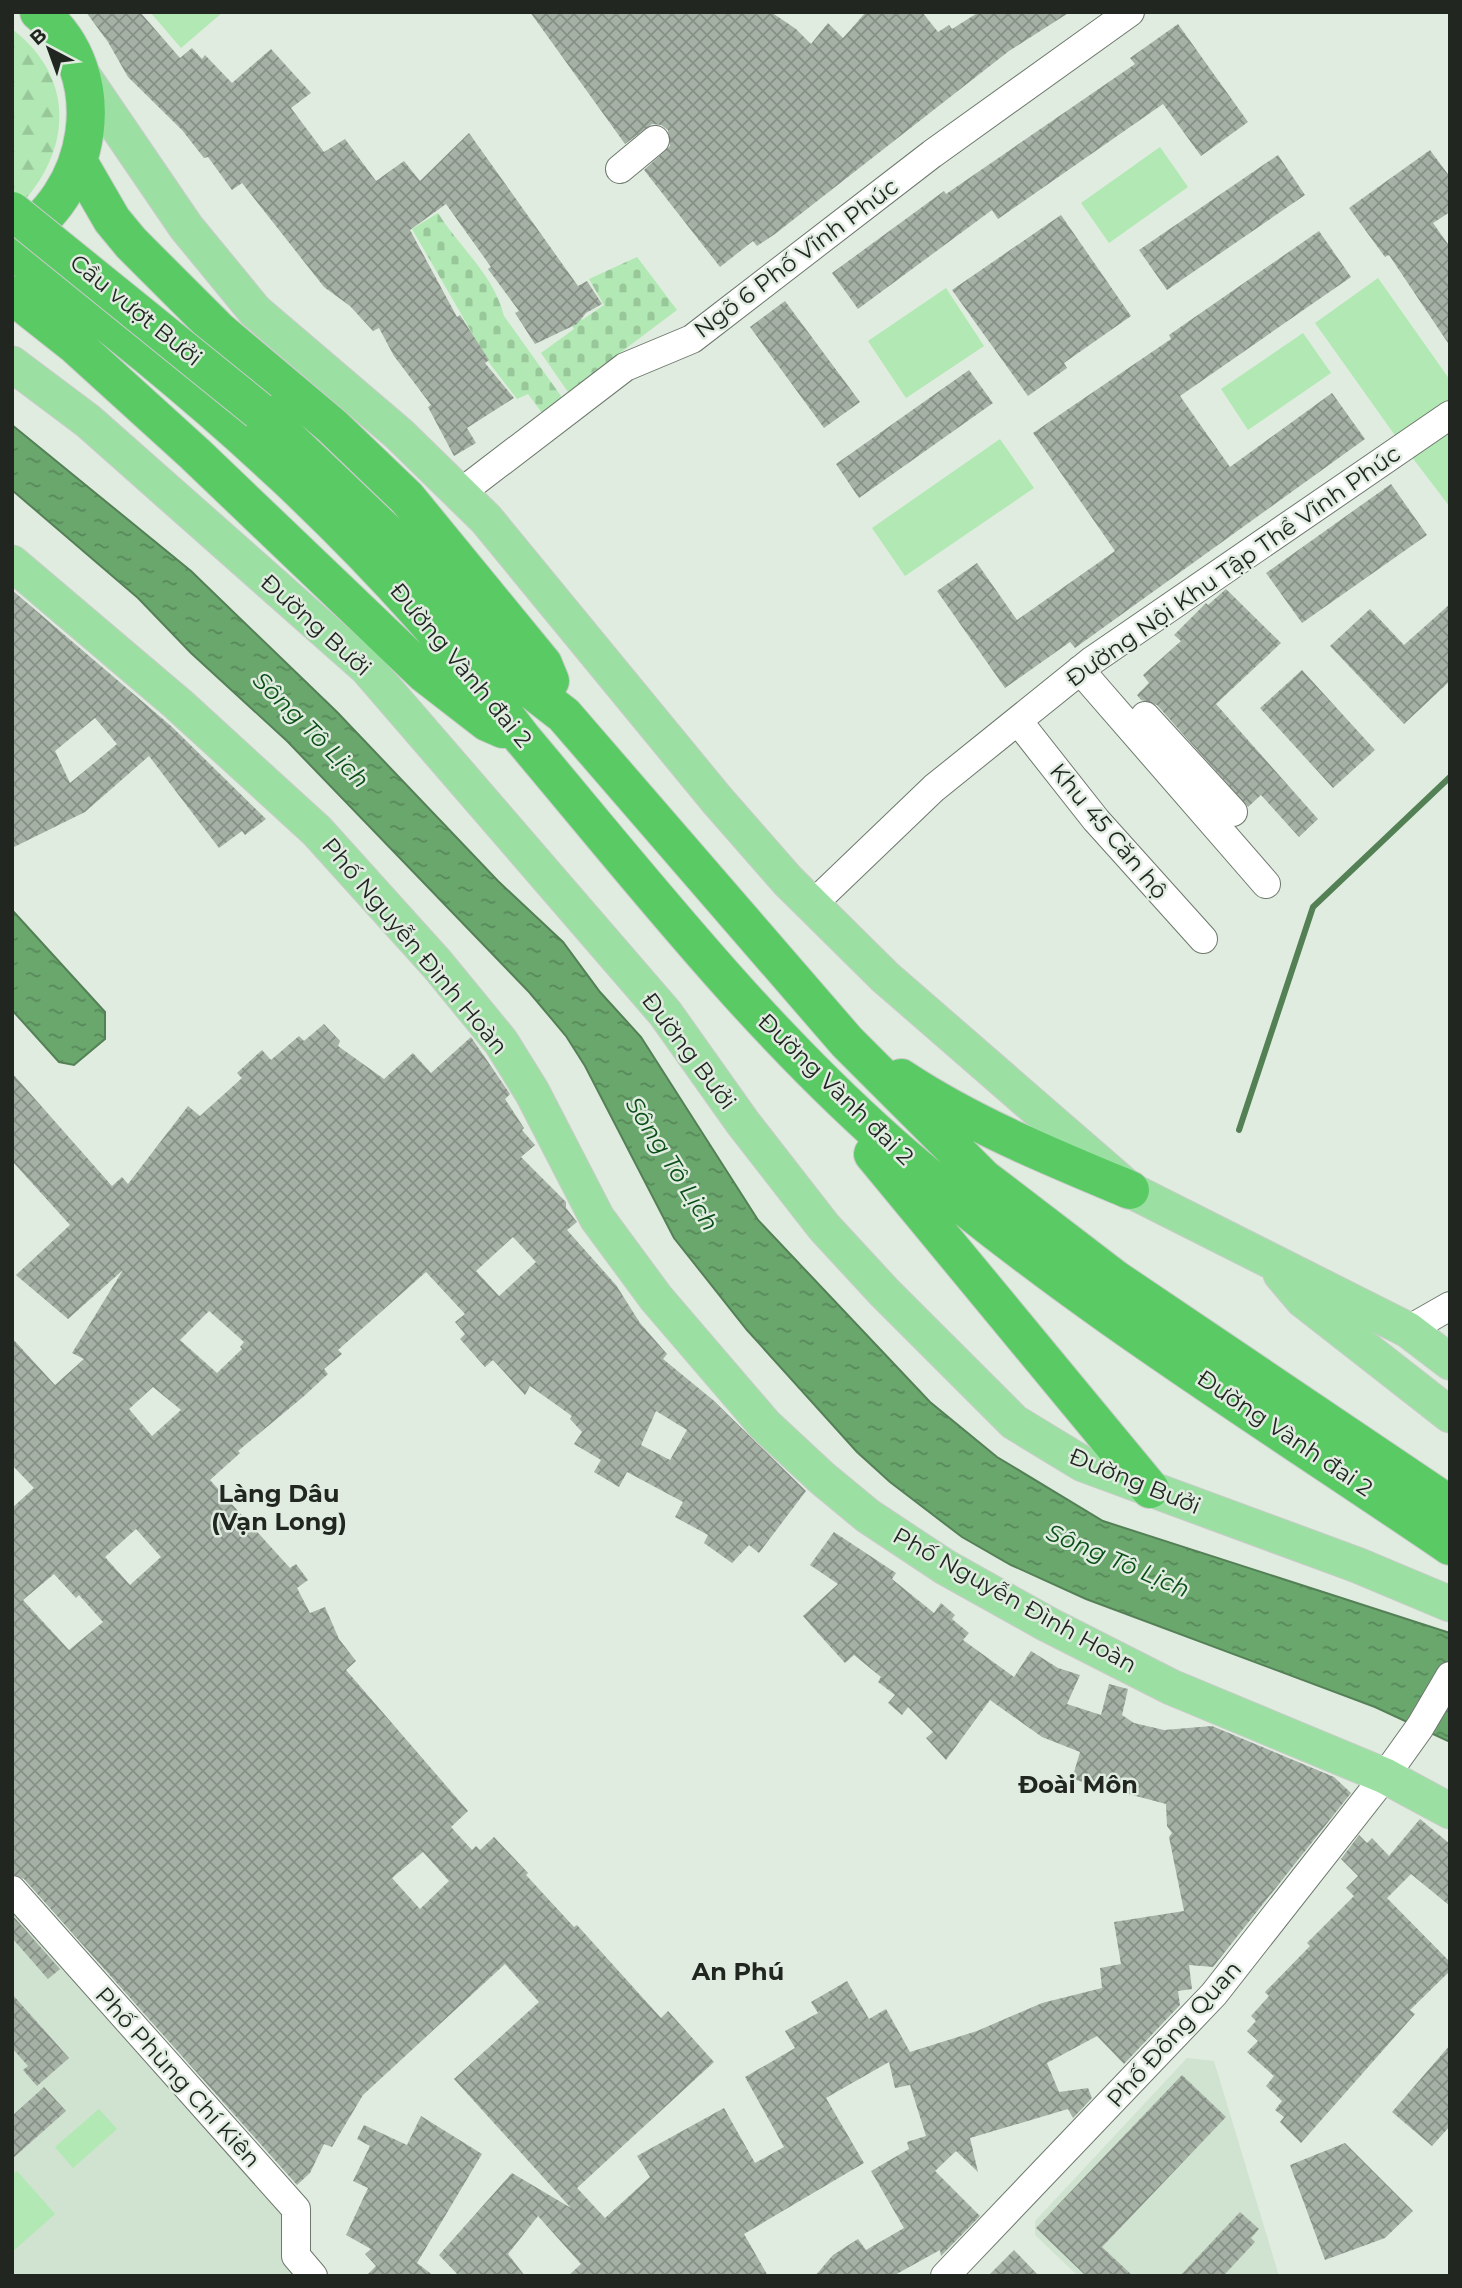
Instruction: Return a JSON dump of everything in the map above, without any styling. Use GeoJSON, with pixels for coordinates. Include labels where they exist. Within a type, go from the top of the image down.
{"type":"FeatureCollection","features":[{"type":"Feature","properties":{"kind":"highway"},"geometry":{"type":"LineString","coordinates":[[12,241],[49,214],[66,190],[79,163],[86,133],[86,101],[79,71],[64,41],[39,12]]}},
{"type":"Feature","properties":{"kind":"highway"},"geometry":{"type":"LineString","coordinates":[[79,163],[112,220],[131,243],[218,330],[332,426],[407,498],[543,664],[564,715]]}},
{"type":"Feature","properties":{"kind":"highway","name":"Cầu vượt Bưởi"},"geometry":{"type":"LineString","coordinates":[[12,211],[247,421]]}},
{"type":"Feature","properties":{"kind":"highway","name":"Cầu vượt Bưởi"},"geometry":{"type":"LineString","coordinates":[[12,250],[167,372],[247,421]]}},
{"type":"Feature","properties":{"kind":"highway"},"geometry":{"type":"LineString","coordinates":[[12,295],[74,344],[195,454],[425,674],[487,722],[522,738]]}},
{"type":"Feature","properties":{"kind":"highway","name":"Đường Vành đai 2"},"geometry":{"type":"LineString","coordinates":[[247,421],[362,507],[533,691],[564,715],[847,1042],[945,1143],[1023,1209],[1137,1294],[1450,1505]]}},
{"type":"Feature","properties":{"kind":"highway","name":"Đường Vành đai 2"},"geometry":{"type":"LineString","coordinates":[[247,421],[484,687],[522,738],[788,1049],[906,1159],[1028,1258],[1450,1546]]}},
{"type":"Feature","properties":{"kind":"highway"},"geometry":{"type":"LineString","coordinates":[[847,1042],[964,1115],[1022,1145],[1130,1191]]}},
{"type":"Feature","properties":{"kind":"highway"},"geometry":{"type":"LineString","coordinates":[[788,1049],[1150,1489]]}},
{"type":"Feature","properties":{"kind":"main road"},"geometry":{"type":"LineString","coordinates":[[79,71],[186,227],[255,311],[399,434],[486,519],[704,785],[812,905],[955,1040],[1130,1191],[1408,1330],[1450,1362]]}},
{"type":"Feature","properties":{"kind":"main road","name":"Đường Bưởi"},"geometry":{"type":"LineString","coordinates":[[12,364],[88,421],[367,668],[665,1013],[743,1123],[824,1227],[1014,1422],[1083,1464],[1357,1565],[1450,1604]]}},
{"type":"Feature","properties":{"kind":"main road","name":"Phố Nguyễn Đình Hoàn"},"geometry":{"type":"LineString","coordinates":[[12,563],[178,704],[317,831],[437,964],[501,1042],[532,1092],[597,1218],[656,1298],[765,1425],[822,1478],[868,1516],[946,1567],[1047,1624],[1171,1687],[1385,1776],[1450,1811]]}},
{"type":"Feature","properties":{"kind":"main road"},"geometry":{"type":"LineString","coordinates":[[1269,1259],[1303,1300],[1450,1415]]}},
{"type":"Feature","properties":{"kind":"street","name":"Ngõ 6 Phố Vĩnh Phúc"},"geometry":{"type":"LineString","coordinates":[[459,494],[625,367],[692,339],[859,208],[1130,12]]}},
{"type":"Feature","properties":{"kind":"street"},"geometry":{"type":"LineString","coordinates":[[620,169],[655,140]]}},
{"type":"Feature","properties":{"kind":"street","name":"Đường Nội Khu Tập Thể Vĩnh Phúc"},"geometry":{"type":"LineString","coordinates":[[812,905],[934,788],[1087,665],[1450,415]]}},
{"type":"Feature","properties":{"kind":"street"},"geometry":{"type":"LineString","coordinates":[[1087,665],[1233,812]]}},
{"type":"Feature","properties":{"kind":"street"},"geometry":{"type":"LineString","coordinates":[[1087,665],[1266,884]]}},
{"type":"Feature","properties":{"kind":"street","name":"Khu 45 Căn hộ"},"geometry":{"type":"LineString","coordinates":[[1018,721],[1096,820],[1203,939]]}},
{"type":"Feature","properties":{"kind":"street"},"geometry":{"type":"LineString","coordinates":[[1408,1330],[1450,1306]]}},
{"type":"Feature","properties":{"kind":"street","name":"Phố Đông Quan"},"geometry":{"type":"LineString","coordinates":[[945,2276],[1214,1994],[1385,1776],[1420,1727],[1450,1676]]}},
{"type":"Feature","properties":{"kind":"street","name":"Phố Phùng Chí Kiên"},"geometry":{"type":"LineString","coordinates":[[12,1890],[296,2209],[296,2256],[313,2276]]}},
{"type":"Feature","properties":{"kind":"shaded area"},"geometry":{"type":"Polygon","coordinates":[[[12,1904],[283,2205],[303,2276],[12,2276],[12,1904]]]}},
{"type":"Feature","properties":{"kind":"shaded area"},"geometry":{"type":"Polygon","coordinates":[[[1187,2058],[1214,2061],[1279,2276],[1078,2276],[1035,2235],[1035,2221],[1187,2058]]]}},
{"type":"Feature","properties":{"kind":"green space"},"geometry":{"type":"Polygon","coordinates":[[[150,12],[223,12],[181,48],[150,12]]]}},
{"type":"Feature","properties":{"kind":"green space"},"geometry":{"type":"Polygon","coordinates":[[[12,29],[34,50],[49,72],[57,96],[59,120],[55,145],[46,169],[31,192],[12,213],[12,29]]]}},
{"type":"Feature","properties":{"kind":"green space"},"geometry":{"type":"Polygon","coordinates":[[[1160,147],[1188,187],[1109,243],[1081,203],[1160,147]]]}},
{"type":"Feature","properties":{"kind":"green space"},"geometry":{"type":"Polygon","coordinates":[[[438,213],[484,274],[504,316],[561,396],[560,404],[545,417],[528,394],[517,399],[490,364],[412,229],[438,213]]]}},
{"type":"Feature","properties":{"kind":"green space"},"geometry":{"type":"Polygon","coordinates":[[[637,257],[677,310],[568,392],[541,353],[574,329],[564,312],[575,306],[582,320],[604,305],[589,279],[637,257]]]}},
{"type":"Feature","properties":{"kind":"green space"},"geometry":{"type":"Polygon","coordinates":[[[1378,278],[1450,380],[1450,405],[1399,441],[1315,323],[1378,278]]]}},
{"type":"Feature","properties":{"kind":"green space"},"geometry":{"type":"Polygon","coordinates":[[[946,288],[984,346],[906,398],[868,341],[946,288]]]}},
{"type":"Feature","properties":{"kind":"green space"},"geometry":{"type":"Polygon","coordinates":[[[1303,333],[1331,373],[1248,430],[1221,389],[1303,333]]]}},
{"type":"Feature","properties":{"kind":"green space"},"geometry":{"type":"Polygon","coordinates":[[[1450,423],[1450,507],[1408,452],[1450,423]]]}},
{"type":"Feature","properties":{"kind":"green space"},"geometry":{"type":"Polygon","coordinates":[[[1000,439],[1034,488],[905,576],[872,528],[1000,439]]]}},
{"type":"Feature","properties":{"kind":"green space"},"geometry":{"type":"Polygon","coordinates":[[[99,2109],[117,2129],[73,2168],[55,2147],[99,2109]]]}},
{"type":"Feature","properties":{"kind":"green space"},"geometry":{"type":"Polygon","coordinates":[[[17,2171],[55,2214],[12,2252],[12,2175],[17,2171]]]}},
{"type":"Feature","properties":{"kind":"water","name":"Sông Tô Lịch"},"geometry":{"type":"Polygon","coordinates":[[[12,425],[191,571],[337,712],[498,881],[563,942],[600,992],[641,1037],[758,1220],[930,1402],[997,1457],[1103,1521],[1450,1633],[1450,1742],[1375,1707],[1086,1599],[1011,1565],[962,1537],[890,1482],[857,1452],[747,1330],[674,1238],[585,1066],[566,1036],[529,992],[287,741],[191,653],[138,598],[12,490],[12,425]]]}},
{"type":"Feature","properties":{"kind":"water"},"geometry":{"type":"Polygon","coordinates":[[[12,910],[105,1012],[105,1039],[74,1065],[59,1062],[12,1010],[12,910]]]}},
{"type":"Feature","properties":{"kind":"building"},"geometry":{"type":"Polygon","coordinates":[[[86,12],[140,12],[180,58],[192,48],[202,59],[205,55],[232,83],[271,49],[311,93],[291,108],[324,152],[345,139],[376,181],[404,161],[420,181],[469,133],[578,286],[587,281],[602,304],[586,313],[577,324],[535,344],[515,313],[519,311],[446,204],[410,230],[457,317],[460,315],[489,360],[485,363],[514,398],[467,428],[476,443],[454,456],[428,407],[431,405],[394,356],[379,328],[373,331],[350,306],[324,287],[242,183],[232,190],[208,157],[204,158],[182,130],[128,77],[108,42],[86,12]]]}},
{"type":"Feature","properties":{"kind":"building"},"geometry":{"type":"Polygon","coordinates":[[[530,12],[771,12],[796,29],[811,44],[828,23],[843,38],[866,12],[922,12],[938,32],[949,25],[952,29],[979,12],[1070,12],[1009,51],[775,234],[757,246],[753,241],[720,267],[644,170],[670,146],[668,130],[661,125],[652,124],[625,144],[530,12]]]}},
{"type":"Feature","properties":{"kind":"building"},"geometry":{"type":"Polygon","coordinates":[[[1178,24],[1248,122],[1201,156],[1163,104],[998,219],[992,210],[858,309],[832,273],[944,191],[946,194],[1135,64],[1130,58],[1178,24]]]}},
{"type":"Feature","properties":{"kind":"building"},"geometry":{"type":"Polygon","coordinates":[[[1430,150],[1450,177],[1450,212],[1433,223],[1450,247],[1450,346],[1389,255],[1385,257],[1349,208],[1430,150]]]}},
{"type":"Feature","properties":{"kind":"building"},"geometry":{"type":"Polygon","coordinates":[[[1278,155],[1305,195],[1167,290],[1139,250],[1278,155]]]}},
{"type":"Feature","properties":{"kind":"building"},"geometry":{"type":"Polygon","coordinates":[[[1061,215],[1131,316],[1064,363],[1067,368],[1028,396],[952,290],[1061,215]]]}},
{"type":"Feature","properties":{"kind":"building"},"geometry":{"type":"Polygon","coordinates":[[[1319,231],[1351,277],[1180,396],[1230,467],[1332,393],[1365,439],[1075,648],[1070,642],[1005,688],[937,591],[977,563],[1017,620],[1115,551],[1033,433],[1171,339],[1169,335],[1319,231]]]}},
{"type":"Feature","properties":{"kind":"building"},"geometry":{"type":"Polygon","coordinates":[[[785,301],[860,402],[824,428],[750,327],[785,301]]]}},
{"type":"Feature","properties":{"kind":"building"},"geometry":{"type":"Polygon","coordinates":[[[969,370],[993,403],[859,498],[836,464],[969,370]]]}},
{"type":"Feature","properties":{"kind":"building"},"geometry":{"type":"Polygon","coordinates":[[[1391,484],[1427,535],[1302,623],[1266,573],[1391,484]]]}},
{"type":"Feature","properties":{"kind":"building"},"geometry":{"type":"Polygon","coordinates":[[[1226,589],[1281,643],[1216,704],[1318,819],[1299,837],[1261,795],[1248,807],[1157,705],[1141,700],[1137,695],[1149,683],[1143,675],[1181,641],[1174,635],[1206,603],[1208,605],[1226,589]]]}},
{"type":"Feature","properties":{"kind":"building"},"geometry":{"type":"Polygon","coordinates":[[[12,590],[171,726],[266,819],[245,835],[242,831],[219,848],[149,756],[85,812],[12,848],[12,590]],[[95,718],[55,751],[70,783],[117,744],[95,718]]]}},
{"type":"Feature","properties":{"kind":"building"},"geometry":{"type":"Polygon","coordinates":[[[1450,604],[1450,681],[1404,724],[1330,646],[1370,609],[1404,645],[1450,604]]]}},
{"type":"Feature","properties":{"kind":"building"},"geometry":{"type":"Polygon","coordinates":[[[1302,670],[1375,750],[1333,788],[1260,708],[1302,670]]]}},
{"type":"Feature","properties":{"kind":"building"},"geometry":{"type":"Polygon","coordinates":[[[324,1024],[340,1041],[338,1046],[384,1079],[413,1053],[431,1073],[471,1037],[510,1094],[505,1099],[524,1128],[522,1130],[535,1145],[521,1157],[566,1202],[566,1208],[577,1222],[567,1230],[616,1285],[640,1323],[667,1354],[663,1359],[713,1400],[806,1491],[759,1553],[749,1545],[732,1563],[704,1543],[708,1535],[675,1517],[683,1502],[627,1472],[619,1487],[594,1472],[601,1460],[574,1444],[582,1432],[570,1419],[572,1416],[530,1386],[525,1395],[493,1360],[485,1367],[460,1339],[465,1334],[455,1322],[465,1314],[426,1272],[338,1350],[342,1354],[324,1369],[328,1374],[238,1451],[240,1453],[210,1480],[290,1568],[296,1564],[308,1580],[297,1588],[310,1613],[325,1607],[339,1639],[356,1661],[346,1670],[468,1811],[451,1827],[472,1850],[476,1846],[480,1850],[494,1837],[528,1873],[526,1875],[574,1927],[577,1925],[661,2018],[668,2011],[714,2062],[577,2188],[605,2218],[650,2177],[637,2156],[724,2108],[755,2163],[784,2147],[745,2077],[795,2048],[785,2031],[818,2013],[811,2002],[847,1981],[869,2019],[886,2009],[910,2052],[977,2031],[1042,2003],[1102,1988],[1100,1968],[1121,1964],[1114,1922],[1184,1911],[1169,1837],[1172,1833],[1167,1826],[1166,1804],[1072,1779],[1080,1752],[1042,1737],[990,1700],[946,1760],[926,1738],[933,1732],[908,1707],[902,1715],[888,1703],[895,1695],[878,1682],[881,1677],[854,1655],[845,1663],[803,1616],[838,1584],[810,1565],[834,1532],[896,1573],[892,1579],[934,1613],[941,1603],[955,1615],[952,1619],[969,1633],[963,1640],[1014,1677],[1031,1651],[1058,1668],[1080,1675],[1067,1704],[1101,1715],[1109,1684],[1128,1689],[1122,1715],[1134,1723],[1164,1730],[1212,1726],[1334,1777],[1351,1793],[1213,1967],[1189,1965],[1192,1989],[1178,1991],[1180,2005],[1124,2064],[1097,2036],[1047,2063],[1059,2092],[1088,2088],[1092,2098],[1073,2118],[1068,2109],[970,2138],[978,2172],[956,2151],[935,2171],[980,2216],[941,2256],[940,2250],[893,2276],[815,2276],[833,2255],[858,2239],[866,2250],[904,2228],[871,2171],[909,2149],[907,2142],[926,2136],[910,2085],[895,2088],[889,2062],[826,2098],[864,2163],[744,2234],[768,2276],[568,2276],[581,2264],[538,2216],[508,2254],[525,2276],[459,2276],[439,2255],[512,2173],[571,2208],[454,2079],[539,2002],[505,1964],[363,2095],[332,2147],[324,2144],[310,2173],[297,2185],[24,1879],[12,1874],[12,1508],[34,1488],[12,1465],[12,1338],[55,1385],[84,1359],[72,1353],[123,1270],[68,1319],[16,1275],[70,1225],[12,1161],[12,1073],[112,1186],[122,1177],[128,1184],[188,1106],[200,1116],[242,1078],[237,1073],[262,1050],[271,1060],[299,1036],[304,1041],[324,1024]],[[513,1237],[476,1271],[499,1296],[536,1262],[513,1237]],[[209,1311],[180,1340],[217,1373],[242,1349],[240,1347],[244,1342],[209,1311]],[[153,1387],[129,1409],[152,1436],[181,1410],[153,1387]],[[656,1411],[641,1445],[670,1460],[687,1430],[656,1411]],[[136,1529],[105,1557],[130,1585],[161,1557],[136,1529]],[[54,1574],[23,1600],[69,1650],[103,1622],[79,1595],[76,1598],[54,1574]],[[423,1852],[392,1878],[420,1909],[449,1881],[423,1852]]]}},
{"type":"Feature","properties":{"kind":"building"},"geometry":{"type":"Polygon","coordinates":[[[1420,1819],[1450,1844],[1450,1906],[1411,1874],[1387,1898],[1450,1962],[1450,1971],[1410,2010],[1415,2014],[1301,2143],[1280,2122],[1284,2117],[1275,2110],[1282,2101],[1266,2086],[1274,2076],[1247,2052],[1258,2041],[1247,2031],[1256,2021],[1251,2016],[1269,1996],[1265,1992],[1310,1946],[1307,1943],[1354,1896],[1346,1888],[1358,1876],[1341,1859],[1359,1835],[1367,1843],[1372,1838],[1389,1856],[1420,1819]]]}},
{"type":"Feature","properties":{"kind":"building"},"geometry":{"type":"Polygon","coordinates":[[[12,1915],[60,1969],[48,1979],[12,1938],[12,1915]]]}},
{"type":"Feature","properties":{"kind":"building"},"geometry":{"type":"Polygon","coordinates":[[[12,1994],[69,2058],[37,2086],[23,2070],[28,2066],[12,2048],[12,1994]]]}},
{"type":"Feature","properties":{"kind":"building"},"geometry":{"type":"Polygon","coordinates":[[[1450,2045],[1450,2126],[1432,2146],[1392,2112],[1450,2045]]]}},
{"type":"Feature","properties":{"kind":"building"},"geometry":{"type":"Polygon","coordinates":[[[1182,2075],[1226,2117],[1102,2247],[1133,2276],[1086,2276],[1036,2228],[1182,2075]]]}},
{"type":"Feature","properties":{"kind":"building"},"geometry":{"type":"Polygon","coordinates":[[[44,2087],[66,2111],[12,2159],[12,2116],[44,2087]]]}},
{"type":"Feature","properties":{"kind":"building"},"geometry":{"type":"Polygon","coordinates":[[[421,2116],[482,2154],[417,2263],[434,2276],[366,2276],[376,2266],[365,2254],[371,2249],[346,2235],[368,2188],[353,2181],[370,2146],[357,2139],[364,2125],[407,2145],[421,2116]]]}},
{"type":"Feature","properties":{"kind":"building"},"geometry":{"type":"Polygon","coordinates":[[[1345,2143],[1413,2211],[1385,2238],[1325,2260],[1290,2165],[1345,2143]]]}},
{"type":"Feature","properties":{"kind":"building"},"geometry":{"type":"Polygon","coordinates":[[[1240,2212],[1259,2229],[1251,2238],[1255,2242],[1223,2276],[1180,2276],[1240,2212]]]}},
{"type":"Feature","properties":{"kind":"building"},"geometry":{"type":"Polygon","coordinates":[[[1014,2250],[1039,2276],[988,2276],[1014,2250]]]}},
{"type":"Feature","properties":{"kind":"waterway"},"geometry":{"type":"LineString","coordinates":[[1239,1130],[1313,907],[1450,777]]}},
{"type":"Feature","properties":{"kind":"district","name":"Làng Dâu (Vạn Long)"},"geometry":{"type":"Point","coordinates":[279,1508]}},
{"type":"Feature","properties":{"kind":"district","name":"Đoài Môn"},"geometry":{"type":"Point","coordinates":[1078,1785]}},
{"type":"Feature","properties":{"kind":"district","name":"An Phú"},"geometry":{"type":"Point","coordinates":[738,1972]}}]}
